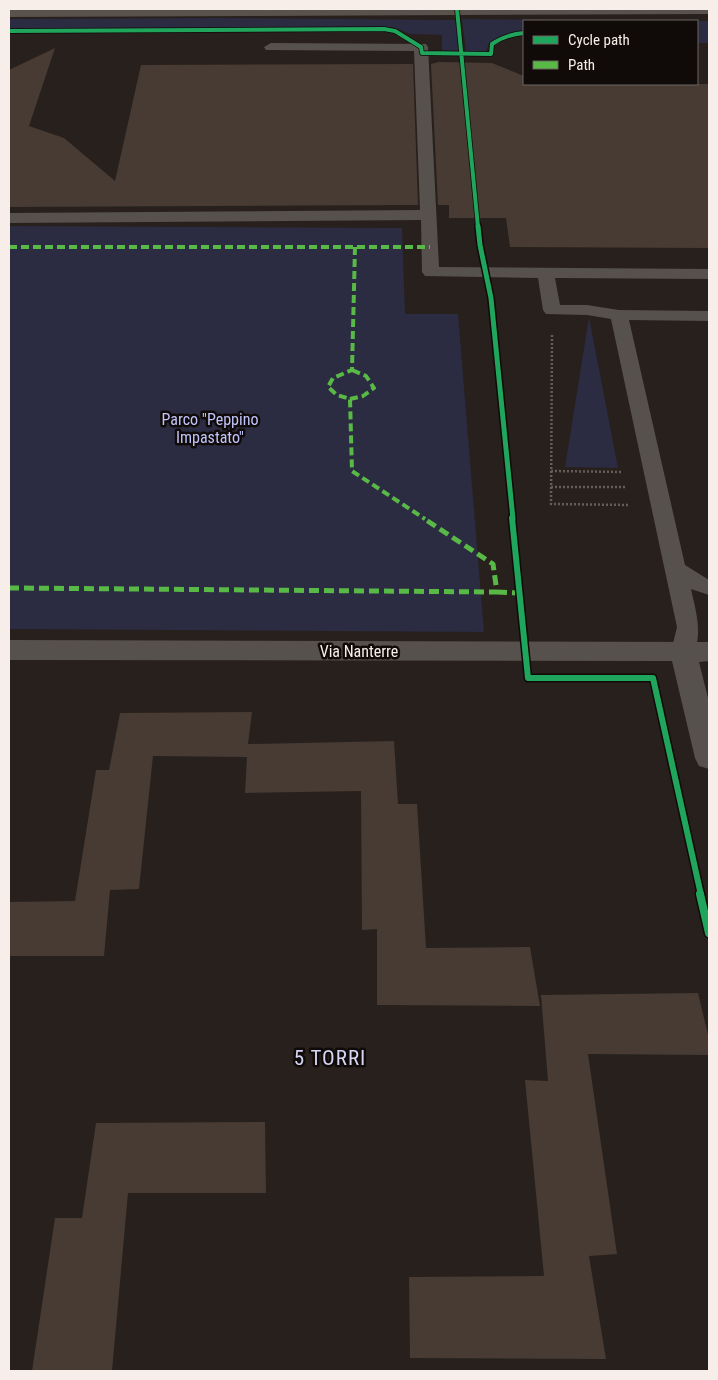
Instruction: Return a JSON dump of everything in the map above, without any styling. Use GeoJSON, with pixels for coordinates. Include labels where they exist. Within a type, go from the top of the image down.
{"type":"FeatureCollection","features":[{"type":"Feature","properties":{"kind":"main road"},"geometry":{"type":"LineString","coordinates":[[9,13],[709,10]]}},
{"type":"Feature","properties":{"kind":"street","name":"Via Nanterre"},"geometry":{"type":"LineString","coordinates":[[9,650],[696,652]]}},
{"type":"Feature","properties":{"kind":"street"},"geometry":{"type":"LineString","coordinates":[[696,652],[709,758]]}},
{"type":"Feature","properties":{"kind":"lane"},"geometry":{"type":"LineString","coordinates":[[271,47],[421,46],[431,272],[709,274]]}},
{"type":"Feature","properties":{"kind":"lane"},"geometry":{"type":"LineString","coordinates":[[9,218],[429,215]]}},
{"type":"Feature","properties":{"kind":"lane"},"geometry":{"type":"LineString","coordinates":[[546,273],[552,310],[588,310],[619,315],[709,316]]}},
{"type":"Feature","properties":{"kind":"lane"},"geometry":{"type":"LineString","coordinates":[[619,315],[674,568],[696,652]]}},
{"type":"Feature","properties":{"kind":"lane"},"geometry":{"type":"LineString","coordinates":[[674,568],[709,588]]}},
{"type":"Feature","properties":{"kind":"path"},"geometry":{"type":"LineString","coordinates":[[462,44],[478,218]]}},
{"type":"Feature","properties":{"kind":"path"},"geometry":{"type":"LineString","coordinates":[[422,53],[472,53]]}},
{"type":"Feature","properties":{"kind":"path"},"geometry":{"type":"LineString","coordinates":[[552,310],[551,504],[657,488]]}},
{"type":"Feature","properties":{"kind":"path"},"geometry":{"type":"LineString","coordinates":[[551,471],[657,488]]}},
{"type":"Feature","properties":{"kind":"path"},"geometry":{"type":"LineString","coordinates":[[551,487],[657,488]]}},
{"type":"Feature","properties":{"kind":"green space"},"geometry":{"type":"Polygon","coordinates":[[[9,19],[456,20],[459,51],[442,51],[442,35],[410,34],[393,27],[9,29],[9,19]]]}},
{"type":"Feature","properties":{"kind":"green space"},"geometry":{"type":"Polygon","coordinates":[[[462,19],[576,20],[523,20],[523,32],[500,36],[489,43],[486,52],[466,51],[462,19]]]}},
{"type":"Feature","properties":{"kind":"green space"},"geometry":{"type":"Polygon","coordinates":[[[698,21],[709,21],[709,43],[698,43],[698,21]]]}},
{"type":"Feature","properties":{"kind":"green space","name":"Parco \"Peppino Impastato\""},"geometry":{"type":"Polygon","coordinates":[[[9,226],[402,228],[405,314],[458,314],[484,632],[9,629],[9,226]]]}},
{"type":"Feature","properties":{"kind":"green space"},"geometry":{"type":"Polygon","coordinates":[[[589,317],[618,468],[565,467],[589,317]]]}},
{"type":"Feature","properties":{"kind":"building"},"geometry":{"type":"Polygon","coordinates":[[[55,48],[29,126],[64,138],[115,181],[141,65],[413,64],[418,205],[9,207],[9,70],[55,48]]]}},
{"type":"Feature","properties":{"kind":"building"},"geometry":{"type":"Polygon","coordinates":[[[439,62],[492,63],[523,76],[523,85],[709,84],[709,248],[510,247],[506,218],[449,218],[449,205],[438,205],[431,64],[439,62]]]}},
{"type":"Feature","properties":{"kind":"building"},"geometry":{"type":"Polygon","coordinates":[[[252,712],[248,744],[394,741],[398,804],[417,804],[426,948],[530,947],[540,1006],[377,1005],[377,929],[362,930],[361,791],[245,793],[247,757],[153,756],[139,889],[110,890],[104,956],[9,956],[9,902],[75,901],[96,770],[109,770],[120,713],[252,712]]]}},
{"type":"Feature","properties":{"kind":"building"},"geometry":{"type":"Polygon","coordinates":[[[698,993],[709,1039],[709,1055],[588,1054],[617,1254],[589,1256],[606,1359],[410,1358],[409,1277],[544,1276],[525,1080],[548,1081],[541,995],[698,993]]]}},
{"type":"Feature","properties":{"kind":"building"},"geometry":{"type":"Polygon","coordinates":[[[265,1122],[266,1193],[128,1193],[112,1371],[32,1371],[55,1218],[82,1218],[96,1123],[265,1122]]]}},
{"type":"Feature","properties":{"kind":"marked path"},"geometry":{"type":"LineString","coordinates":[[9,247],[430,247]]}},
{"type":"Feature","properties":{"kind":"marked path"},"geometry":{"type":"LineString","coordinates":[[9,588],[497,592],[493,564],[352,471],[350,399],[337,395],[328,387],[333,378],[352,370],[355,247]]}},
{"type":"Feature","properties":{"kind":"marked path"},"geometry":{"type":"LineString","coordinates":[[350,399],[363,396],[374,388],[366,376],[352,370]]}},
{"type":"Feature","properties":{"kind":"marked path"},"geometry":{"type":"LineString","coordinates":[[497,592],[520,593]]}},
{"type":"Feature","properties":{"kind":"cycle path"},"geometry":{"type":"LineString","coordinates":[[457,9],[480,245],[491,298],[528,678],[653,678],[709,933]]}},
{"type":"Feature","properties":{"kind":"cycle path"},"geometry":{"type":"LineString","coordinates":[[9,31],[384,29],[395,31],[421,47],[422,53],[491,54],[492,44],[507,36],[523,33]]}},
{"type":"Feature","properties":{"kind":"district","name":"5 TORRI"},"geometry":{"type":"Point","coordinates":[330,1058]}}]}
